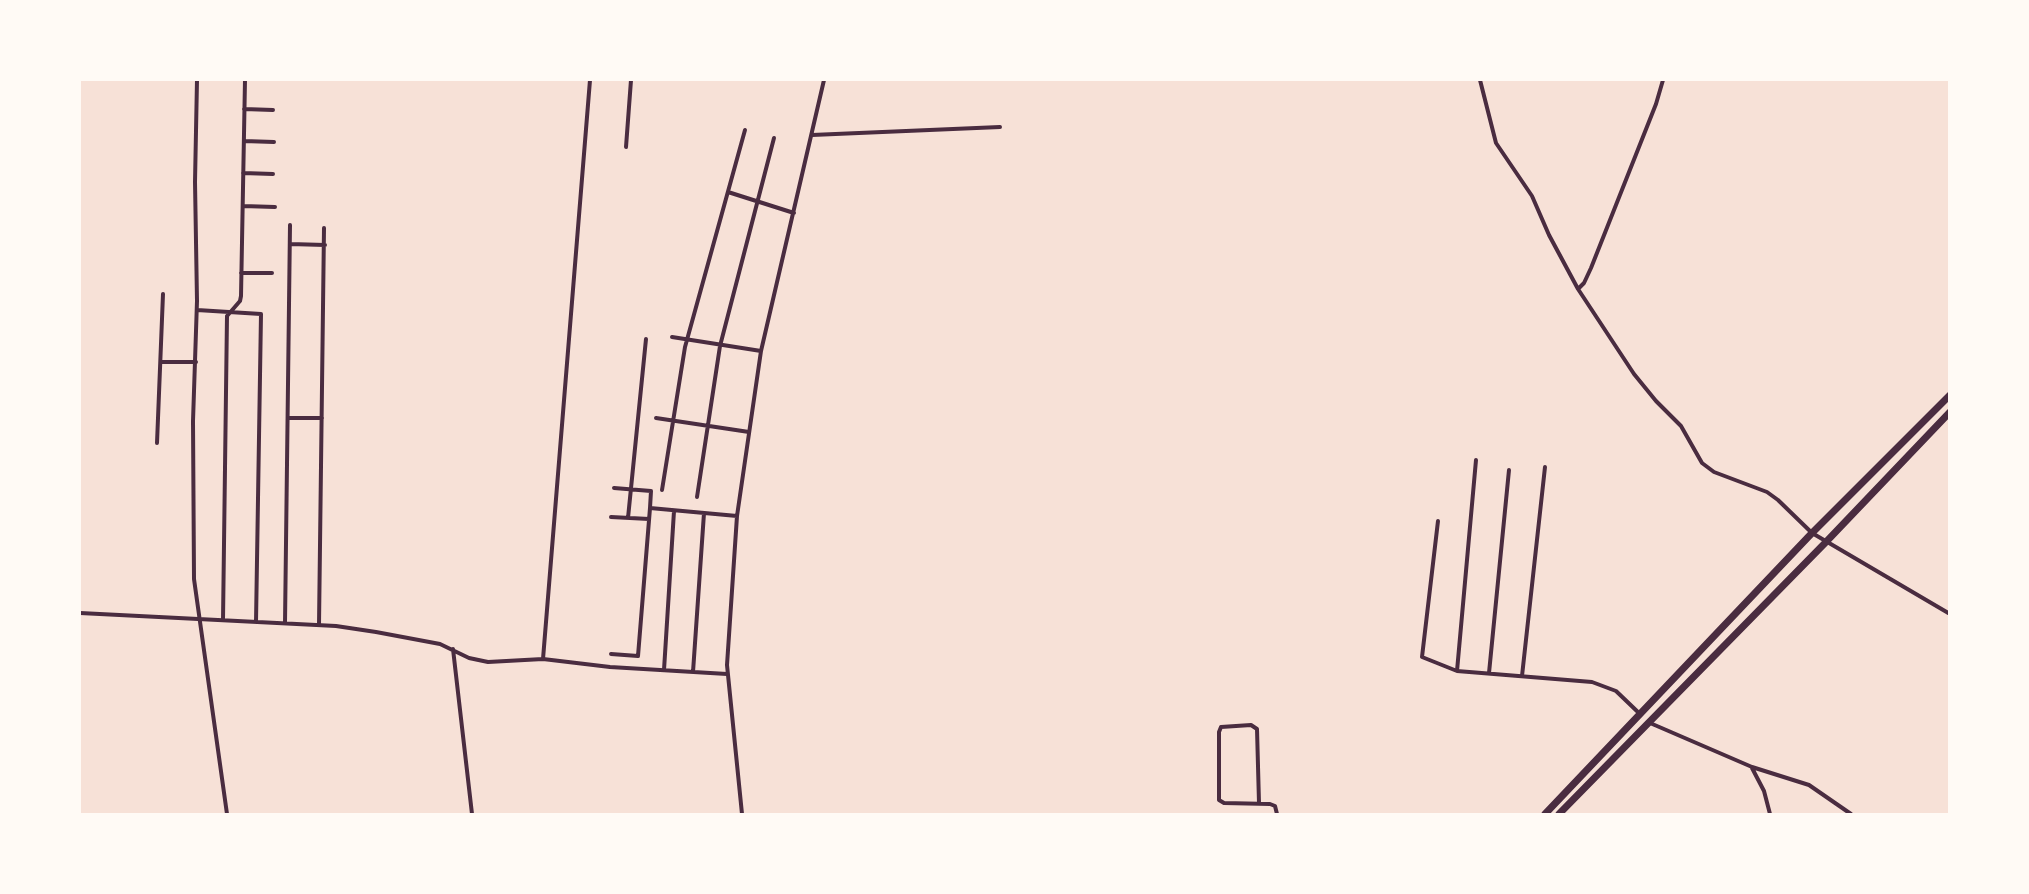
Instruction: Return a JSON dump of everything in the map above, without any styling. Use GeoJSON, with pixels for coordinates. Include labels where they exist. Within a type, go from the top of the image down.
{"type":"FeatureCollection","features":[{"type":"Feature","properties":{"kind":"highway"},"geometry":{"type":"LineString","coordinates":[[1545,814],[1812,533],[1950,395]]}},
{"type":"Feature","properties":{"kind":"highway"},"geometry":{"type":"LineString","coordinates":[[1558,814],[1826,542],[1950,412]]}},
{"type":"Feature","properties":{"kind":"street"},"geometry":{"type":"LineString","coordinates":[[197,80],[196,362],[193,421],[194,579],[227,814]]}},
{"type":"Feature","properties":{"kind":"street"},"geometry":{"type":"LineString","coordinates":[[223,620],[227,316],[240,300],[245,80]]}},
{"type":"Feature","properties":{"kind":"street"},"geometry":{"type":"LineString","coordinates":[[543,659],[590,80]]}},
{"type":"Feature","properties":{"kind":"street"},"geometry":{"type":"LineString","coordinates":[[626,147],[631,80]]}},
{"type":"Feature","properties":{"kind":"street"},"geometry":{"type":"LineString","coordinates":[[742,814],[728,674],[737,516],[761,351],[824,80]]}},
{"type":"Feature","properties":{"kind":"street"},"geometry":{"type":"LineString","coordinates":[[1480,80],[1496,143],[1532,196],[1549,236],[1578,290],[1634,374],[1681,426],[1702,463],[1714,472],[1767,492],[1812,533],[1950,614]]}},
{"type":"Feature","properties":{"kind":"street"},"geometry":{"type":"LineString","coordinates":[[1578,290],[1591,268],[1656,104],[1662,80]]}},
{"type":"Feature","properties":{"kind":"street"},"geometry":{"type":"LineString","coordinates":[[244,109],[273,110]]}},
{"type":"Feature","properties":{"kind":"street"},"geometry":{"type":"LineString","coordinates":[[812,135],[1000,127]]}},
{"type":"Feature","properties":{"kind":"street"},"geometry":{"type":"LineString","coordinates":[[662,489],[687,339],[745,130]]}},
{"type":"Feature","properties":{"kind":"street"},"geometry":{"type":"LineString","coordinates":[[697,496],[720,345],[774,138]]}},
{"type":"Feature","properties":{"kind":"street"},"geometry":{"type":"LineString","coordinates":[[244,141],[274,141]]}},
{"type":"Feature","properties":{"kind":"street"},"geometry":{"type":"LineString","coordinates":[[243,173],[273,174]]}},
{"type":"Feature","properties":{"kind":"street"},"geometry":{"type":"LineString","coordinates":[[728,192],[794,213]]}},
{"type":"Feature","properties":{"kind":"street"},"geometry":{"type":"LineString","coordinates":[[243,206],[275,207]]}},
{"type":"Feature","properties":{"kind":"street"},"geometry":{"type":"LineString","coordinates":[[285,623],[290,225]]}},
{"type":"Feature","properties":{"kind":"street"},"geometry":{"type":"LineString","coordinates":[[319,625],[324,228]]}},
{"type":"Feature","properties":{"kind":"street"},"geometry":{"type":"LineString","coordinates":[[290,244],[325,245]]}},
{"type":"Feature","properties":{"kind":"street"},"geometry":{"type":"LineString","coordinates":[[241,273],[272,273]]}},
{"type":"Feature","properties":{"kind":"street"},"geometry":{"type":"LineString","coordinates":[[157,444],[163,294]]}},
{"type":"Feature","properties":{"kind":"street"},"geometry":{"type":"LineString","coordinates":[[196,310],[261,314],[256,622]]}},
{"type":"Feature","properties":{"kind":"street"},"geometry":{"type":"LineString","coordinates":[[672,337],[761,351]]}},
{"type":"Feature","properties":{"kind":"street"},"geometry":{"type":"LineString","coordinates":[[628,518],[646,339]]}},
{"type":"Feature","properties":{"kind":"street"},"geometry":{"type":"LineString","coordinates":[[160,362],[196,362]]}},
{"type":"Feature","properties":{"kind":"street"},"geometry":{"type":"LineString","coordinates":[[288,418],[322,418]]}},
{"type":"Feature","properties":{"kind":"street"},"geometry":{"type":"LineString","coordinates":[[656,418],[749,432]]}},
{"type":"Feature","properties":{"kind":"street"},"geometry":{"type":"LineString","coordinates":[[1457,671],[1476,460]]}},
{"type":"Feature","properties":{"kind":"street"},"geometry":{"type":"LineString","coordinates":[[1522,676],[1545,467]]}},
{"type":"Feature","properties":{"kind":"street"},"geometry":{"type":"LineString","coordinates":[[1489,674],[1509,470]]}},
{"type":"Feature","properties":{"kind":"street"},"geometry":{"type":"LineString","coordinates":[[611,654],[638,656],[651,491],[614,488]]}},
{"type":"Feature","properties":{"kind":"street"},"geometry":{"type":"LineString","coordinates":[[650,508],[737,516]]}},
{"type":"Feature","properties":{"kind":"street"},"geometry":{"type":"LineString","coordinates":[[664,670],[675,511]]}},
{"type":"Feature","properties":{"kind":"street"},"geometry":{"type":"LineString","coordinates":[[693,672],[704,513]]}},
{"type":"Feature","properties":{"kind":"street"},"geometry":{"type":"LineString","coordinates":[[611,517],[649,519]]}},
{"type":"Feature","properties":{"kind":"street"},"geometry":{"type":"LineString","coordinates":[[1438,521],[1422,657],[1457,671],[1593,682],[1608,687],[1624,697],[1640,714]]}},
{"type":"Feature","properties":{"kind":"street"},"geometry":{"type":"LineString","coordinates":[[80,613],[319,625],[376,632],[441,644],[469,658],[488,662],[543,659],[728,674]]}},
{"type":"Feature","properties":{"kind":"street"},"geometry":{"type":"LineString","coordinates":[[453,649],[472,814]]}},
{"type":"Feature","properties":{"kind":"street"},"geometry":{"type":"LineString","coordinates":[[1649,722],[1752,767],[1809,785],[1851,814]]}},
{"type":"Feature","properties":{"kind":"street"},"geometry":{"type":"LineString","coordinates":[[1259,803],[1257,729],[1251,725],[1221,727],[1219,732],[1219,800],[1224,803],[1272,804],[1277,814]]}},
{"type":"Feature","properties":{"kind":"street"},"geometry":{"type":"LineString","coordinates":[[1752,767],[1764,791],[1770,814]]}}]}
